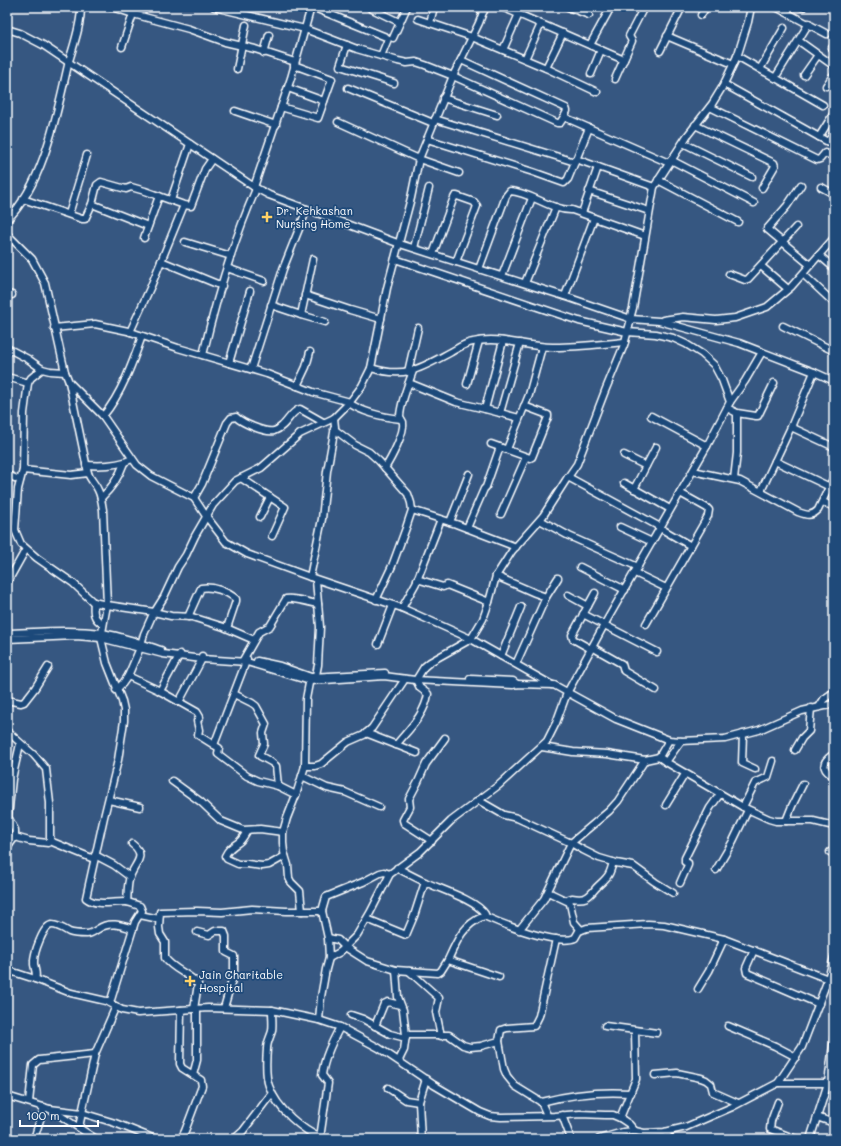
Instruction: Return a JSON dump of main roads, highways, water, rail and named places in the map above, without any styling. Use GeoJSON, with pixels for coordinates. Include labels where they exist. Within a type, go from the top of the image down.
{"type":"FeatureCollection","features":[{"type":"Feature","properties":{"kind":"place","name":"Dr. Kehkashan Nursing Home"},"geometry":{"type":"Point","coordinates":[267,217]}},
{"type":"Feature","properties":{"kind":"place","name":"Jain Charitable Hospital"},"geometry":{"type":"Point","coordinates":[190,981]}}]}
